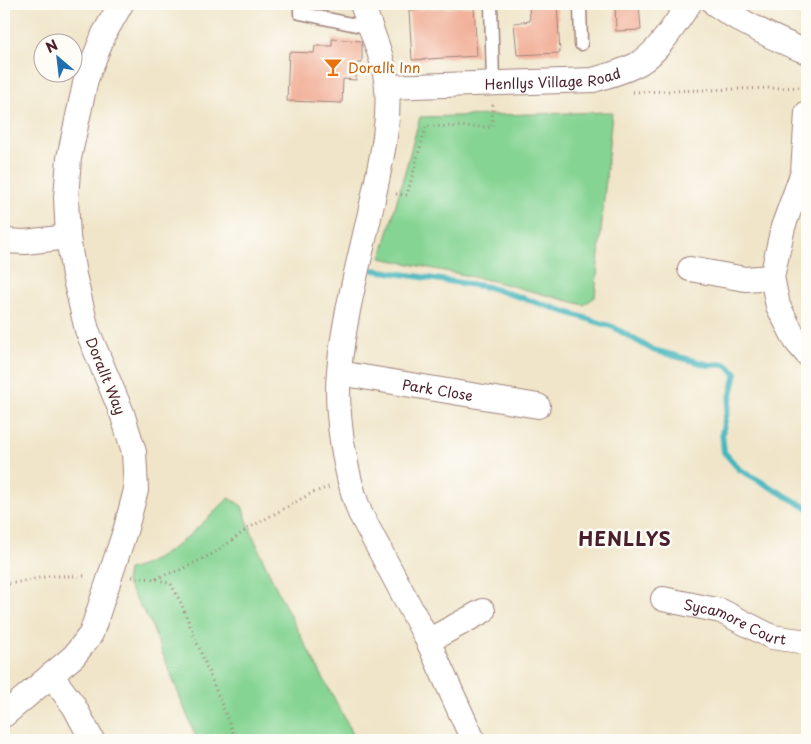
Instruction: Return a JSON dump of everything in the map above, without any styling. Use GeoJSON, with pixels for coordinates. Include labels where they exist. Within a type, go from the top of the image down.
{"type":"FeatureCollection","features":[{"type":"Feature","properties":{"kind":"street","name":"Dorallt Way"},"geometry":{"type":"LineString","coordinates":[[4,714],[74,656],[91,634],[136,490],[134,452],[122,413],[87,330],[74,275],[68,237],[66,198],[69,158],[86,79],[104,34],[121,4]]}},
{"type":"Feature","properties":{"kind":"street"},"geometry":{"type":"LineString","coordinates":[[362,4],[380,55],[386,87],[385,142],[345,329],[339,373],[341,419],[349,480],[360,513],[428,641],[473,740]]}},
{"type":"Feature","properties":{"kind":"street","name":"Henllys Village Road"},"geometry":{"type":"LineString","coordinates":[[386,87],[593,80],[643,61],[661,42],[689,4]]}},
{"type":"Feature","properties":{"kind":"street"},"geometry":{"type":"LineString","coordinates":[[715,4],[730,15],[782,42],[807,52]]}},
{"type":"Feature","properties":{"kind":"street"},"geometry":{"type":"LineString","coordinates":[[807,113],[805,172],[782,228],[772,277],[778,306],[796,341],[807,354]]}},
{"type":"Feature","properties":{"kind":"street"},"geometry":{"type":"LineString","coordinates":[[4,241],[25,242],[68,237]]}},
{"type":"Feature","properties":{"kind":"street"},"geometry":{"type":"LineString","coordinates":[[690,269],[745,279],[772,277]]}},
{"type":"Feature","properties":{"kind":"street","name":"Park Close"},"geometry":{"type":"LineString","coordinates":[[339,373],[538,406]]}},
{"type":"Feature","properties":{"kind":"street","name":"Sycamore Court"},"geometry":{"type":"LineString","coordinates":[[663,599],[721,611],[772,637],[807,642]]}},
{"type":"Feature","properties":{"kind":"street"},"geometry":{"type":"LineString","coordinates":[[428,641],[483,611]]}},
{"type":"Feature","properties":{"kind":"street"},"geometry":{"type":"LineString","coordinates":[[51,675],[74,706],[92,740]]}},
{"type":"Feature","properties":{"kind":"lane"},"geometry":{"type":"LineString","coordinates":[[300,4],[300,13],[370,28]]}},
{"type":"Feature","properties":{"kind":"lane"},"geometry":{"type":"LineString","coordinates":[[491,4],[493,83]]}},
{"type":"Feature","properties":{"kind":"lane"},"geometry":{"type":"LineString","coordinates":[[580,4],[581,44]]}},
{"type":"Feature","properties":{"kind":"path"},"geometry":{"type":"LineString","coordinates":[[603,77],[616,92],[807,88]]}},
{"type":"Feature","properties":{"kind":"path"},"geometry":{"type":"LineString","coordinates":[[374,192],[407,195],[426,126],[492,127],[493,83]]}},
{"type":"Feature","properties":{"kind":"path"},"geometry":{"type":"LineString","coordinates":[[156,579],[180,570],[214,553],[249,528],[312,493],[349,480]]}},
{"type":"Feature","properties":{"kind":"path"},"geometry":{"type":"LineString","coordinates":[[4,585],[49,576],[110,576],[156,579],[170,584],[181,603],[236,740]]}},
{"type":"Feature","properties":{"kind":"green space"},"geometry":{"type":"Polygon","coordinates":[[[612,112],[595,297],[584,305],[493,281],[381,258],[420,117],[612,112]]]}},
{"type":"Feature","properties":{"kind":"green space"},"geometry":{"type":"Polygon","coordinates":[[[229,498],[242,506],[253,536],[280,596],[356,740],[197,740],[150,622],[126,583],[128,570],[157,559],[183,541],[229,498]]]}},
{"type":"Feature","properties":{"kind":"building"},"geometry":{"type":"Polygon","coordinates":[[[529,4],[557,4],[560,53],[517,55],[514,23],[530,21],[529,4]]]}},
{"type":"Feature","properties":{"kind":"building"},"geometry":{"type":"Polygon","coordinates":[[[615,4],[639,4],[641,30],[616,31],[615,4]]]}},
{"type":"Feature","properties":{"kind":"building"},"geometry":{"type":"Polygon","coordinates":[[[474,6],[477,56],[412,60],[409,10],[474,6]]]}},
{"type":"Feature","properties":{"kind":"building"},"geometry":{"type":"Polygon","coordinates":[[[332,39],[361,41],[362,46],[362,63],[357,63],[356,80],[343,79],[342,103],[287,101],[289,52],[314,53],[315,46],[332,46],[332,39]]]}},
{"type":"Feature","properties":{"kind":"waterway"},"geometry":{"type":"LineString","coordinates":[[374,270],[488,287],[613,327],[653,350],[709,365],[725,364],[736,373],[722,433],[724,452],[739,469],[807,508]]}},
{"type":"Feature","properties":{"kind":"place","name":"Dorallt Inn"},"geometry":{"type":"Point","coordinates":[333,67]}},
{"type":"Feature","properties":{"kind":"district","name":"HENLLYS"},"geometry":{"type":"Point","coordinates":[625,538]}}]}
